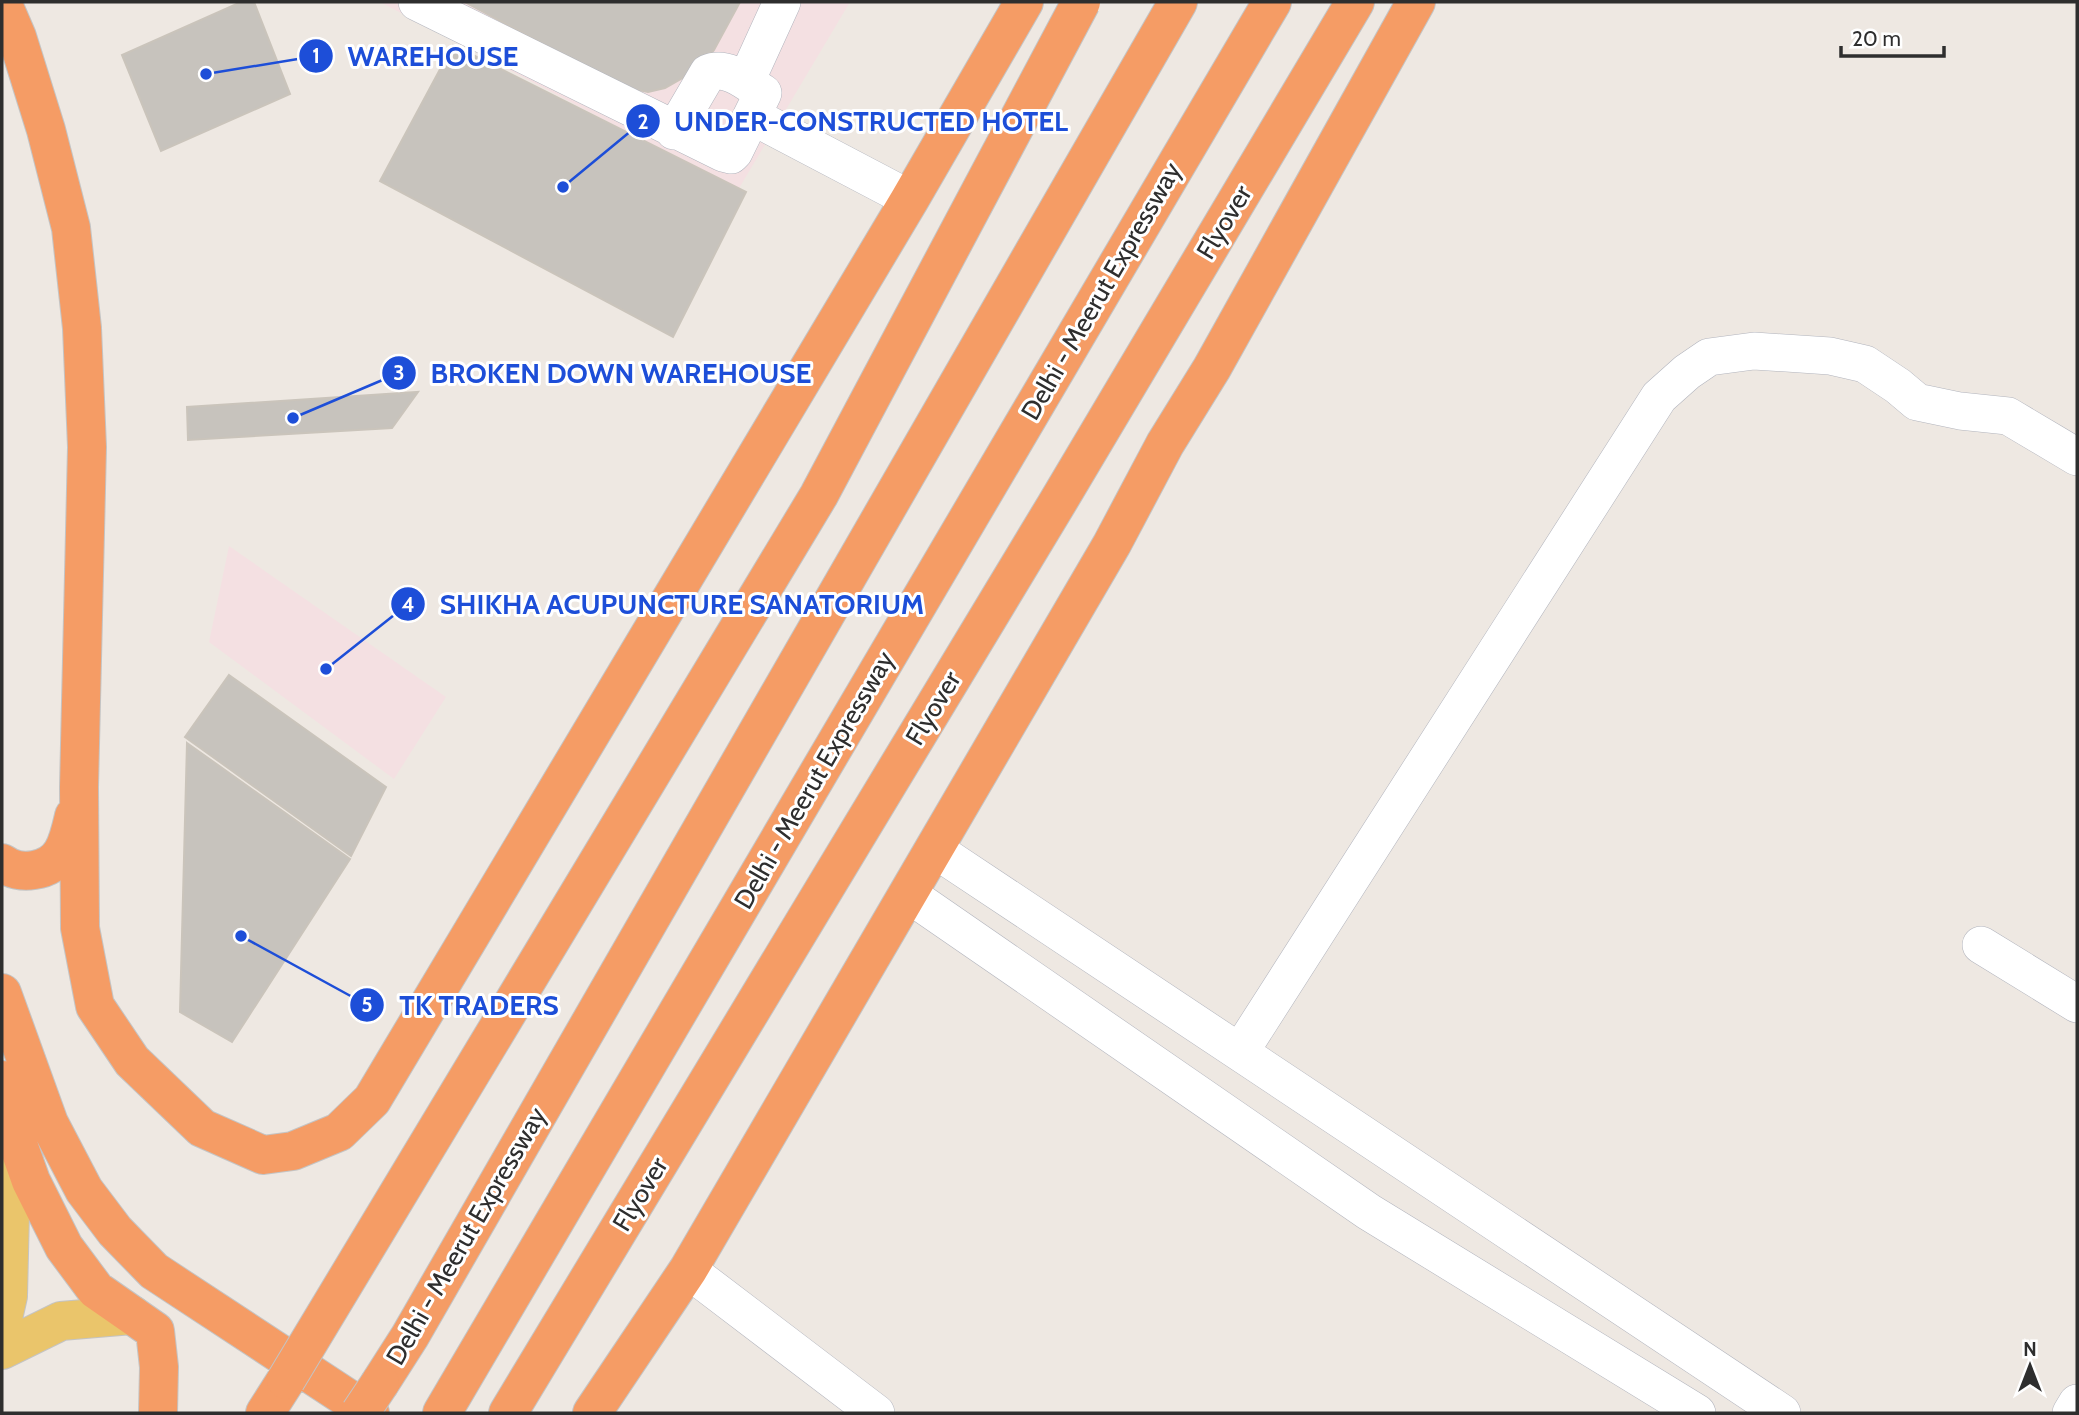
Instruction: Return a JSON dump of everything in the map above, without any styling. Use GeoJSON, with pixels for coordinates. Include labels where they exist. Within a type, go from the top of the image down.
{"type":"FeatureCollection","features":[{"type":"Feature","properties":{"kind":"highway"},"geometry":{"type":"LineString","coordinates":[[2,2],[17,37],[46,130],[71,228],[82,328],[87,447],[79,787],[80,928],[95,1006],[132,1061],[202,1128],[263,1155],[293,1151],[339,1132],[372,1100],[910,199],[1024,2]]}},
{"type":"Feature","properties":{"kind":"highway"},"geometry":{"type":"LineString","coordinates":[[265,1413],[819,495],[1081,2]]}},
{"type":"Feature","properties":{"kind":"highway","name":"Delhi - Meerut Expressway"},"geometry":{"type":"LineString","coordinates":[[370,1403],[1178,2]]}},
{"type":"Feature","properties":{"kind":"highway","name":"Delhi - Meerut Expressway"},"geometry":{"type":"LineString","coordinates":[[443,1412],[1272,2]]}},
{"type":"Feature","properties":{"kind":"highway","name":"Flyover"},"geometry":{"type":"LineString","coordinates":[[508,1413],[1056,505],[1355,2]]}},
{"type":"Feature","properties":{"kind":"highway"},"geometry":{"type":"LineString","coordinates":[[592,1413],[688,1270],[908,894],[1112,544],[1165,444],[1212,368],[1416,2]]}},
{"type":"Feature","properties":{"kind":"highway"},"geometry":{"type":"LineString","coordinates":[[2,863],[13,870],[29,871],[43,869],[57,862],[71,831],[79,787]]}},
{"type":"Feature","properties":{"kind":"highway"},"geometry":{"type":"LineString","coordinates":[[2,993],[30,1125],[31,1181],[64,1247],[96,1290],[144,1323],[159,1367],[158,1413]]}},
{"type":"Feature","properties":{"kind":"highway"},"geometry":{"type":"LineString","coordinates":[[2,1080],[30,1125],[114,1231],[154,1271],[370,1403]]}},
{"type":"Feature","properties":{"kind":"main road"},"geometry":{"type":"LineString","coordinates":[[2,1323],[8,1296],[30,1125]]}},
{"type":"Feature","properties":{"kind":"main road"},"geometry":{"type":"LineString","coordinates":[[2,1350],[61,1321],[144,1323]]}},
{"type":"Feature","properties":{"kind":"street"},"geometry":{"type":"LineString","coordinates":[[417,2],[674,131],[731,155],[782,2]]}},
{"type":"Feature","properties":{"kind":"street"},"geometry":{"type":"LineString","coordinates":[[674,131],[708,73],[721,70],[749,99],[910,199]]}},
{"type":"Feature","properties":{"kind":"street"},"geometry":{"type":"LineString","coordinates":[[1240,1052],[1659,397],[1687,372],[1709,357],[1754,351],[1830,356],[1865,364],[1917,402],[1960,411],[2008,416],[2077,457]]}},
{"type":"Feature","properties":{"kind":"street"},"geometry":{"type":"LineString","coordinates":[[934,849],[1782,1413]]}},
{"type":"Feature","properties":{"kind":"street"},"geometry":{"type":"LineString","coordinates":[[908,894],[1369,1212],[1697,1413]]}},
{"type":"Feature","properties":{"kind":"street"},"geometry":{"type":"LineString","coordinates":[[1981,945],[2077,1004]]}},
{"type":"Feature","properties":{"kind":"street"},"geometry":{"type":"LineString","coordinates":[[1242,1125],[1276,1076]]}},
{"type":"Feature","properties":{"kind":"street"},"geometry":{"type":"LineString","coordinates":[[688,1270],[876,1413]]}},
{"type":"Feature","properties":{"kind":"street"},"geometry":{"type":"LineString","coordinates":[[2071,1413],[2077,1403]]}},
{"type":"Feature","properties":{"kind":"shaded area"},"geometry":{"type":"Polygon","coordinates":[[[380,2],[850,2],[738,190],[380,2]]]}},
{"type":"Feature","properties":{"kind":"shaded area"},"geometry":{"type":"Polygon","coordinates":[[[229,546],[446,697],[394,779],[209,642],[229,546]]]}},
{"type":"Feature","properties":{"kind":"building"},"geometry":{"type":"Polygon","coordinates":[[[241,2],[254,2],[290,94],[161,151],[122,55],[241,2]]]}},
{"type":"Feature","properties":{"kind":"building"},"geometry":{"type":"Polygon","coordinates":[[[465,2],[740,2],[714,50],[700,68],[665,88],[648,92],[624,87],[465,2]]]}},
{"type":"Feature","properties":{"kind":"building"},"geometry":{"type":"Polygon","coordinates":[[[453,45],[746,192],[673,337],[380,181],[453,45]]]}},
{"type":"Feature","properties":{"kind":"building"},"geometry":{"type":"Polygon","coordinates":[[[418,392],[392,428],[188,440],[187,407],[418,392]]]}},
{"type":"Feature","properties":{"kind":"building"},"geometry":{"type":"Polygon","coordinates":[[[229,675],[386,787],[351,856],[185,737],[229,675]]]}},
{"type":"Feature","properties":{"kind":"building"},"geometry":{"type":"Polygon","coordinates":[[[187,743],[350,859],[232,1042],[180,1012],[187,743]]]}},
{"type":"Feature","properties":{"kind":"place","name":"WAREHOUSE"},"geometry":{"type":"Point","coordinates":[206,74]}},
{"type":"Feature","properties":{"kind":"place","name":"UNDER-CONSTRUCTED HOTEL"},"geometry":{"type":"Point","coordinates":[563,187]}},
{"type":"Feature","properties":{"kind":"place","name":"BROKEN DOWN WAREHOUSE"},"geometry":{"type":"Point","coordinates":[293,418]}},
{"type":"Feature","properties":{"kind":"place","name":"SHIKHA ACUPUNCTURE SANATORIUM"},"geometry":{"type":"Point","coordinates":[326,669]}},
{"type":"Feature","properties":{"kind":"place","name":"TK TRADERS"},"geometry":{"type":"Point","coordinates":[241,936]}}]}
